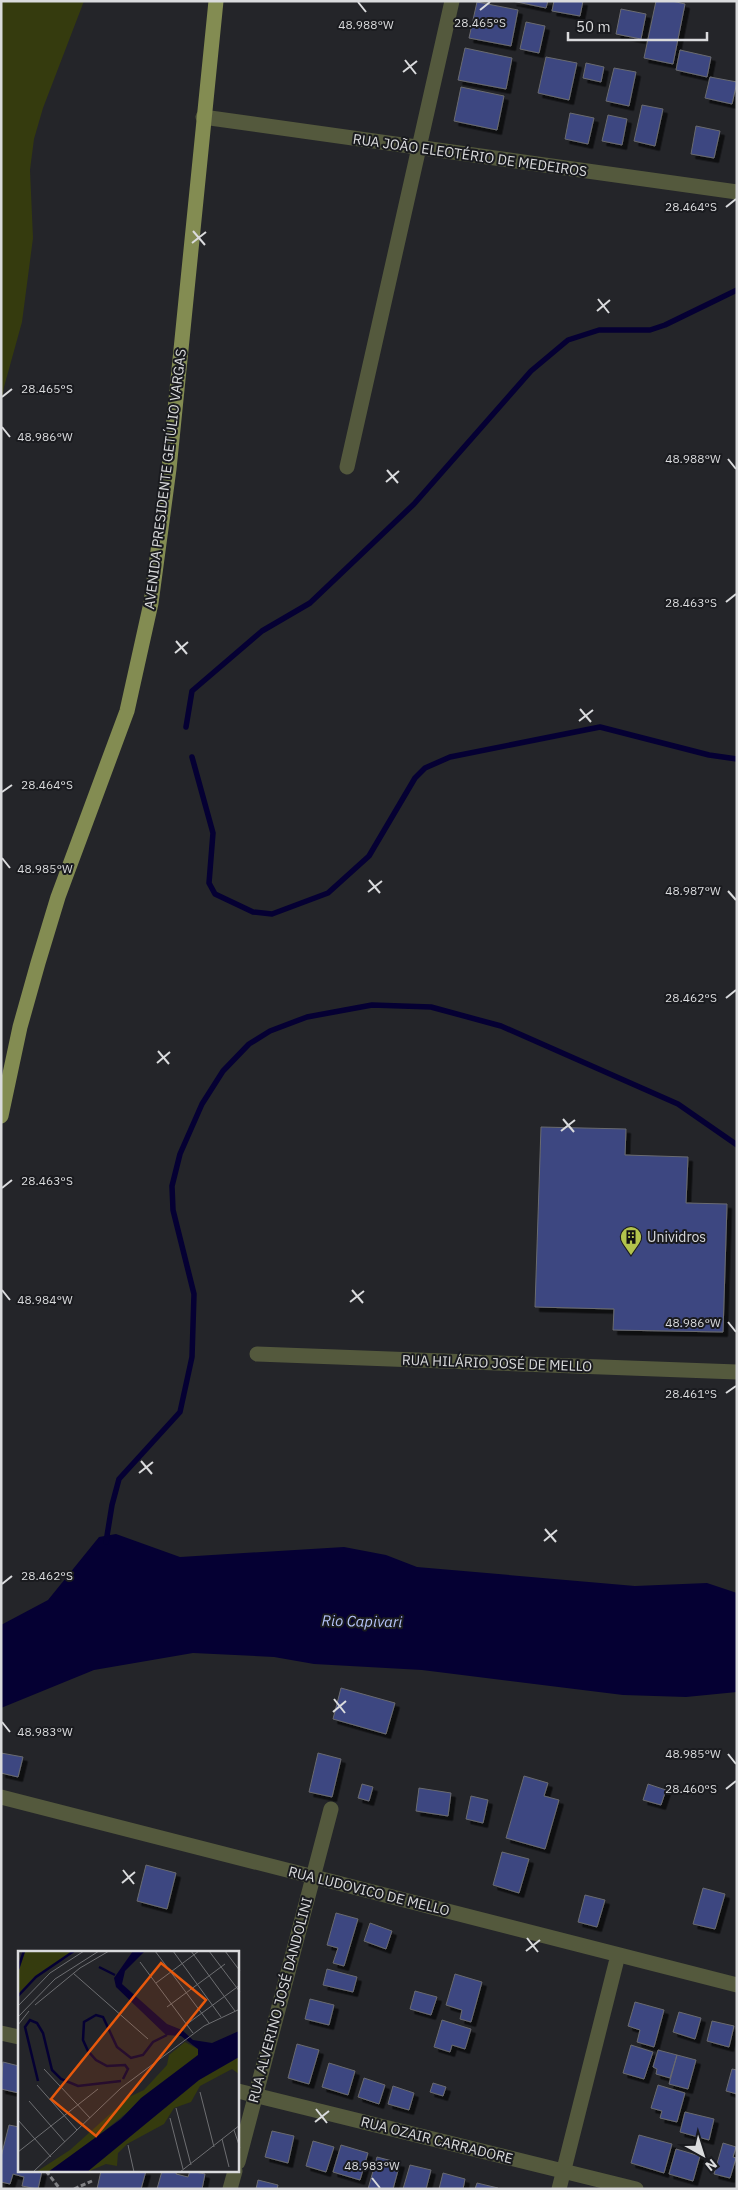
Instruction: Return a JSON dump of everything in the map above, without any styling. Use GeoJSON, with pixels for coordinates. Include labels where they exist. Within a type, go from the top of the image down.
{"type":"FeatureCollection","features":[{"type":"Feature","properties":{"kind":"main road","name":"AVENIDA PRESIDENTE GETÚLIO VARGAS"},"geometry":{"type":"LineString","coordinates":[[1,1116],[20,1027],[38,963],[58,897],[127,710],[146,631],[163,522],[216,1]]}},
{"type":"Feature","properties":{"kind":"street"},"geometry":{"type":"LineString","coordinates":[[347,467],[452,1]]}},
{"type":"Feature","properties":{"kind":"street","name":"RUA JOÃO ELEOTÉRIO DE MEDEIROS"},"geometry":{"type":"LineString","coordinates":[[203,117],[737,192]]}},
{"type":"Feature","properties":{"kind":"street","name":"RUA HILÁRIO JOSÉ DE MELLO"},"geometry":{"type":"LineString","coordinates":[[257,1354],[737,1372]]}},
{"type":"Feature","properties":{"kind":"street","name":"RUA LUDOVICO DE MELLO"},"geometry":{"type":"LineString","coordinates":[[1,1798],[737,1985]]}},
{"type":"Feature","properties":{"kind":"street","name":"RUA ALVERINO JOSÉ DANDOLINI"},"geometry":{"type":"LineString","coordinates":[[239,2158],[331,1810]]}},
{"type":"Feature","properties":{"kind":"street"},"geometry":{"type":"LineString","coordinates":[[559,2189],[618,1955]]}},
{"type":"Feature","properties":{"kind":"street"},"geometry":{"type":"LineString","coordinates":[[1,2033],[18,2038]]}},
{"type":"Feature","properties":{"kind":"street","name":"RUA OZAIR CARRADORE"},"geometry":{"type":"LineString","coordinates":[[239,2091],[636,2189]]}},
{"type":"Feature","properties":{"kind":"street"},"geometry":{"type":"LineString","coordinates":[[230,2189],[235,2172]]}},
{"type":"Feature","properties":{"kind":"path"},"geometry":{"type":"LineString","coordinates":[[47,2172],[60,2189]]}},
{"type":"Feature","properties":{"kind":"path"},"geometry":{"type":"LineString","coordinates":[[74,2189],[92,2181]]}},
{"type":"Feature","properties":{"kind":"green space"},"geometry":{"type":"Polygon","coordinates":[[[1,1],[84,1],[43,108],[34,139],[30,170],[33,238],[22,322],[4,387],[1,405],[1,1]]]}},
{"type":"Feature","properties":{"kind":"water","name":"Rio Capivari"},"geometry":{"type":"Polygon","coordinates":[[[116,1534],[180,1557],[344,1547],[386,1555],[417,1567],[635,1586],[707,1583],[737,1593],[737,1692],[686,1697],[623,1695],[422,1670],[314,1664],[274,1657],[193,1653],[94,1670],[1,1708],[1,1625],[48,1600],[99,1537],[116,1534]]]}},
{"type":"Feature","properties":{"kind":"building"},"geometry":{"type":"Polygon","coordinates":[[[512,1],[548,1],[546,8],[512,1]]]}},
{"type":"Feature","properties":{"kind":"building"},"geometry":{"type":"Polygon","coordinates":[[[554,1],[583,1],[580,16],[552,11],[554,1]]]}},
{"type":"Feature","properties":{"kind":"building"},"geometry":{"type":"Polygon","coordinates":[[[656,1],[672,1],[685,4],[673,64],[644,58],[656,1]]]}},
{"type":"Feature","properties":{"kind":"building"},"geometry":{"type":"Polygon","coordinates":[[[477,2],[518,10],[511,46],[469,38],[477,2]]]}},
{"type":"Feature","properties":{"kind":"building"},"geometry":{"type":"Polygon","coordinates":[[[621,9],[646,14],[641,39],[616,34],[621,9]]]}},
{"type":"Feature","properties":{"kind":"building"},"geometry":{"type":"Polygon","coordinates":[[[526,22],[545,26],[539,53],[520,49],[526,22]]]}},
{"type":"Feature","properties":{"kind":"building"},"geometry":{"type":"Polygon","coordinates":[[[465,48],[512,58],[506,89],[458,80],[465,48]]]}},
{"type":"Feature","properties":{"kind":"building"},"geometry":{"type":"Polygon","coordinates":[[[680,50],[711,57],[707,77],[676,70],[680,50]]]}},
{"type":"Feature","properties":{"kind":"building"},"geometry":{"type":"Polygon","coordinates":[[[546,57],[577,63],[569,100],[538,93],[546,57]]]}},
{"type":"Feature","properties":{"kind":"building"},"geometry":{"type":"Polygon","coordinates":[[[586,63],[604,67],[601,82],[583,78],[586,63]]]}},
{"type":"Feature","properties":{"kind":"building"},"geometry":{"type":"Polygon","coordinates":[[[614,68],[636,72],[629,106],[606,101],[614,68]]]}},
{"type":"Feature","properties":{"kind":"building"},"geometry":{"type":"Polygon","coordinates":[[[710,77],[737,82],[732,104],[705,98],[710,77]]]}},
{"type":"Feature","properties":{"kind":"building"},"geometry":{"type":"Polygon","coordinates":[[[461,87],[504,96],[497,130],[454,121],[461,87]]]}},
{"type":"Feature","properties":{"kind":"building"},"geometry":{"type":"Polygon","coordinates":[[[642,105],[663,109],[655,146],[634,141],[642,105]]]}},
{"type":"Feature","properties":{"kind":"building"},"geometry":{"type":"Polygon","coordinates":[[[570,113],[594,118],[588,144],[565,139],[570,113]]]}},
{"type":"Feature","properties":{"kind":"building"},"geometry":{"type":"Polygon","coordinates":[[[608,115],[627,119],[622,145],[602,141],[608,115]]]}},
{"type":"Feature","properties":{"kind":"building"},"geometry":{"type":"Polygon","coordinates":[[[696,126],[720,131],[714,158],[691,154],[696,126]]]}},
{"type":"Feature","properties":{"kind":"building","name":"Unividros"},"geometry":{"type":"Polygon","coordinates":[[[541,1127],[626,1129],[625,1155],[688,1157],[686,1203],[727,1204],[723,1332],[613,1330],[614,1309],[535,1307],[541,1127]]]}},
{"type":"Feature","properties":{"kind":"building"},"geometry":{"type":"Polygon","coordinates":[[[341,1688],[395,1703],[386,1734],[333,1719],[341,1688]]]}},
{"type":"Feature","properties":{"kind":"building"},"geometry":{"type":"Polygon","coordinates":[[[1,1753],[23,1757],[18,1777],[1,1773],[1,1753]]]}},
{"type":"Feature","properties":{"kind":"building"},"geometry":{"type":"Polygon","coordinates":[[[318,1753],[341,1759],[332,1797],[309,1792],[318,1753]]]}},
{"type":"Feature","properties":{"kind":"building"},"geometry":{"type":"Polygon","coordinates":[[[524,1776],[548,1783],[544,1796],[559,1800],[545,1849],[506,1838],[524,1776]]]}},
{"type":"Feature","properties":{"kind":"building"},"geometry":{"type":"Polygon","coordinates":[[[362,1784],[373,1787],[369,1801],[358,1798],[362,1784]]]}},
{"type":"Feature","properties":{"kind":"building"},"geometry":{"type":"Polygon","coordinates":[[[648,1784],[666,1790],[661,1805],[643,1800],[648,1784]]]}},
{"type":"Feature","properties":{"kind":"building"},"geometry":{"type":"Polygon","coordinates":[[[419,1788],[451,1793],[448,1816],[416,1811],[419,1788]]]}},
{"type":"Feature","properties":{"kind":"building"},"geometry":{"type":"Polygon","coordinates":[[[471,1796],[488,1800],[483,1823],[466,1819],[471,1796]]]}},
{"type":"Feature","properties":{"kind":"building"},"geometry":{"type":"Polygon","coordinates":[[[502,1852],[529,1859],[519,1893],[493,1885],[502,1852]]]}},
{"type":"Feature","properties":{"kind":"building"},"geometry":{"type":"Polygon","coordinates":[[[146,1865],[176,1873],[167,1909],[137,1901],[146,1865]]]}},
{"type":"Feature","properties":{"kind":"building"},"geometry":{"type":"Polygon","coordinates":[[[703,1888],[725,1894],[715,1929],[693,1924],[703,1888]]]}},
{"type":"Feature","properties":{"kind":"building"},"geometry":{"type":"Polygon","coordinates":[[[585,1895],[605,1900],[597,1927],[578,1922],[585,1895]]]}},
{"type":"Feature","properties":{"kind":"building"},"geometry":{"type":"Polygon","coordinates":[[[336,1913],[358,1919],[344,1966],[333,1963],[338,1948],[327,1945],[336,1913]]]}},
{"type":"Feature","properties":{"kind":"building"},"geometry":{"type":"Polygon","coordinates":[[[370,1923],[392,1931],[386,1949],[364,1941],[370,1923]]]}},
{"type":"Feature","properties":{"kind":"building"},"geometry":{"type":"Polygon","coordinates":[[[327,1969],[357,1977],[353,1992],[323,1985],[327,1969]]]}},
{"type":"Feature","properties":{"kind":"building"},"geometry":{"type":"Polygon","coordinates":[[[455,1974],[482,1982],[471,2022],[460,2019],[462,2010],[446,2005],[455,1974]]]}},
{"type":"Feature","properties":{"kind":"building"},"geometry":{"type":"Polygon","coordinates":[[[415,1991],[437,1997],[431,2015],[410,2009],[415,1991]]]}},
{"type":"Feature","properties":{"kind":"building"},"geometry":{"type":"Polygon","coordinates":[[[310,1999],[334,2005],[329,2025],[305,2019],[310,1999]]]}},
{"type":"Feature","properties":{"kind":"building"},"geometry":{"type":"Polygon","coordinates":[[[635,2002],[664,2010],[654,2047],[637,2042],[640,2030],[628,2026],[635,2002]]]}},
{"type":"Feature","properties":{"kind":"building"},"geometry":{"type":"Polygon","coordinates":[[[679,2012],[701,2018],[695,2039],[673,2032],[679,2012]]]}},
{"type":"Feature","properties":{"kind":"building"},"geometry":{"type":"Polygon","coordinates":[[[442,2020],[471,2029],[465,2049],[452,2045],[450,2052],[434,2047],[442,2020]]]}},
{"type":"Feature","properties":{"kind":"building"},"geometry":{"type":"Polygon","coordinates":[[[712,2021],[734,2026],[729,2047],[707,2041],[712,2021]]]}},
{"type":"Feature","properties":{"kind":"building"},"geometry":{"type":"Polygon","coordinates":[[[297,2044],[319,2050],[309,2084],[288,2078],[297,2044]]]}},
{"type":"Feature","properties":{"kind":"building"},"geometry":{"type":"Polygon","coordinates":[[[631,2045],[653,2052],[644,2079],[623,2073],[631,2045]]]}},
{"type":"Feature","properties":{"kind":"building"},"geometry":{"type":"Polygon","coordinates":[[[658,2050],[677,2055],[670,2078],[656,2074],[657,2069],[653,2067],[658,2050]]]}},
{"type":"Feature","properties":{"kind":"building"},"geometry":{"type":"Polygon","coordinates":[[[677,2055],[696,2060],[688,2089],[669,2084],[677,2055]]]}},
{"type":"Feature","properties":{"kind":"building"},"geometry":{"type":"Polygon","coordinates":[[[3,2062],[18,2066],[18,2093],[1,2089],[3,2062]]]}},
{"type":"Feature","properties":{"kind":"building"},"geometry":{"type":"Polygon","coordinates":[[[329,2063],[355,2071],[348,2095],[322,2087],[329,2063]]]}},
{"type":"Feature","properties":{"kind":"building"},"geometry":{"type":"Polygon","coordinates":[[[732,2069],[737,2070],[737,2094],[726,2091],[732,2069]]]}},
{"type":"Feature","properties":{"kind":"building"},"geometry":{"type":"Polygon","coordinates":[[[364,2078],[385,2085],[379,2104],[358,2097],[364,2078]]]}},
{"type":"Feature","properties":{"kind":"building"},"geometry":{"type":"Polygon","coordinates":[[[433,2083],[446,2087],[443,2096],[430,2092],[433,2083]]]}},
{"type":"Feature","properties":{"kind":"building"},"geometry":{"type":"Polygon","coordinates":[[[658,2085],[685,2093],[677,2122],[660,2118],[662,2111],[651,2108],[658,2085]]]}},
{"type":"Feature","properties":{"kind":"building"},"geometry":{"type":"Polygon","coordinates":[[[393,2086],[414,2093],[409,2110],[388,2104],[393,2086]]]}},
{"type":"Feature","properties":{"kind":"building"},"geometry":{"type":"Polygon","coordinates":[[[685,2112],[714,2119],[709,2140],[680,2132],[685,2112]]]}},
{"type":"Feature","properties":{"kind":"building"},"geometry":{"type":"Polygon","coordinates":[[[9,2125],[18,2127],[18,2172],[42,2172],[38,2189],[22,2186],[24,2177],[13,2174],[10,2184],[1,2182],[1,2157],[9,2125]]]}},
{"type":"Feature","properties":{"kind":"building"},"geometry":{"type":"Polygon","coordinates":[[[272,2131],[294,2136],[288,2163],[265,2157],[272,2131]]]}},
{"type":"Feature","properties":{"kind":"building"},"geometry":{"type":"Polygon","coordinates":[[[639,2135],[672,2144],[664,2173],[631,2163],[639,2135]]]}},
{"type":"Feature","properties":{"kind":"building"},"geometry":{"type":"Polygon","coordinates":[[[313,2141],[334,2147],[326,2172],[306,2166],[313,2141]]]}},
{"type":"Feature","properties":{"kind":"building"},"geometry":{"type":"Polygon","coordinates":[[[723,2143],[736,2147],[733,2157],[736,2158],[730,2178],[714,2174],[723,2143]]]}},
{"type":"Feature","properties":{"kind":"building"},"geometry":{"type":"Polygon","coordinates":[[[341,2145],[368,2153],[360,2180],[333,2172],[341,2145]]]}},
{"type":"Feature","properties":{"kind":"building"},"geometry":{"type":"Polygon","coordinates":[[[676,2149],[700,2156],[693,2181],[669,2174],[676,2149]]]}},
{"type":"Feature","properties":{"kind":"building"},"geometry":{"type":"Polygon","coordinates":[[[377,2157],[400,2163],[393,2189],[368,2189],[377,2157]]]}},
{"type":"Feature","properties":{"kind":"building"},"geometry":{"type":"Polygon","coordinates":[[[410,2165],[431,2170],[426,2189],[403,2189],[410,2165]]]}},
{"type":"Feature","properties":{"kind":"building"},"geometry":{"type":"Polygon","coordinates":[[[101,2172],[146,2172],[141,2189],[97,2189],[101,2172]]]}},
{"type":"Feature","properties":{"kind":"building"},"geometry":{"type":"Polygon","coordinates":[[[162,2172],[177,2172],[176,2174],[188,2177],[190,2172],[205,2174],[202,2189],[157,2189],[162,2172]]]}},
{"type":"Feature","properties":{"kind":"building"},"geometry":{"type":"Polygon","coordinates":[[[443,2173],[465,2179],[463,2189],[439,2189],[443,2173]]]}},
{"type":"Feature","properties":{"kind":"building"},"geometry":{"type":"Polygon","coordinates":[[[258,2180],[278,2185],[277,2189],[256,2189],[258,2180]]]}},
{"type":"Feature","properties":{"kind":"building"},"geometry":{"type":"Polygon","coordinates":[[[477,2183],[498,2188],[498,2189],[475,2189],[477,2183]]]}},
{"type":"Feature","properties":{"kind":"waterway"},"geometry":{"type":"LineString","coordinates":[[186,727],[192,691],[262,631],[310,603],[414,504],[531,371],[568,340],[599,330],[650,330],[665,325],[737,290]]}},
{"type":"Feature","properties":{"kind":"waterway"},"geometry":{"type":"LineString","coordinates":[[192,757],[213,833],[209,883],[215,894],[253,912],[272,914],[328,893],[369,856],[415,778],[425,768],[450,757],[600,727],[709,755],[737,759]]}},
{"type":"Feature","properties":{"kind":"waterway"},"geometry":{"type":"LineString","coordinates":[[106,1542],[112,1505],[119,1479],[180,1412],[192,1357],[194,1294],[173,1210],[172,1186],[180,1154],[202,1104],[223,1071],[249,1044],[270,1031],[307,1017],[372,1005],[431,1007],[501,1026],[678,1104],[737,1145]]}},
{"type":"Feature","properties":{"kind":"place","name":"Unividros"},"geometry":{"type":"Point","coordinates":[631,1256]}}]}
